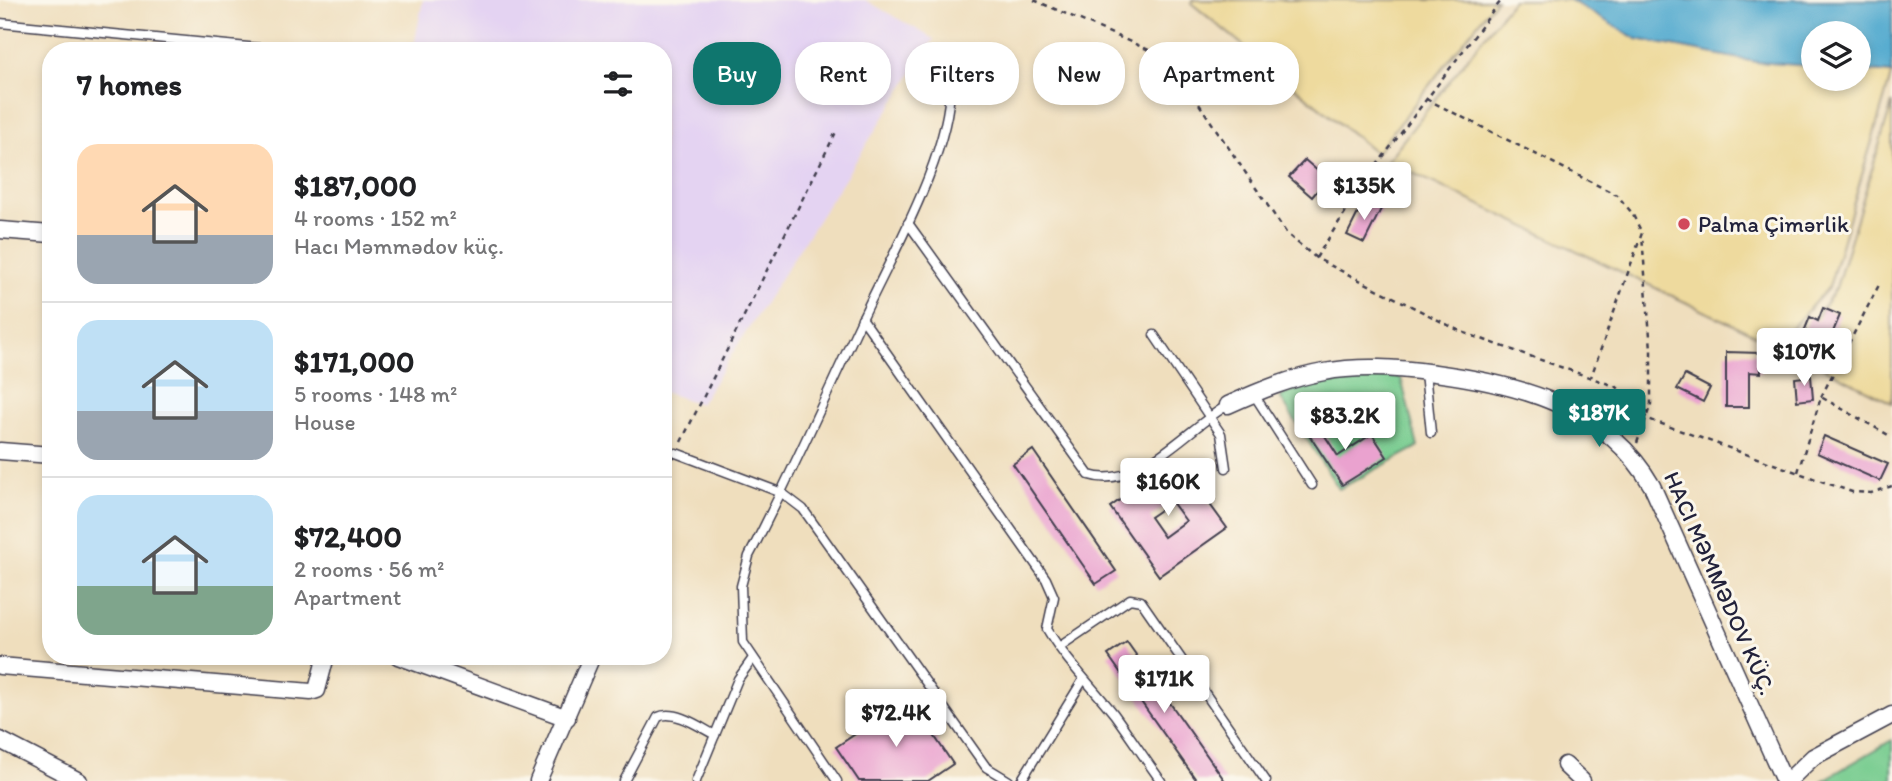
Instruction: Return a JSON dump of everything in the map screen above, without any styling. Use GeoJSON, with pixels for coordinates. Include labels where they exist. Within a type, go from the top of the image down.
{"type":"FeatureCollection","features":[{"type":"Feature","properties":{"kind":"street"},"geometry":{"type":"LineString","coordinates":[[0,230],[42,233]]}},
{"type":"Feature","properties":{"kind":"street"},"geometry":{"type":"LineString","coordinates":[[1228,405],[1253,393],[1295,379],[1346,369],[1426,372],[1501,383],[1539,394],[1587,417],[1632,456],[1652,486],[1786,781],[1813,757],[1892,715]]}},
{"type":"Feature","properties":{"kind":"street"},"geometry":{"type":"LineString","coordinates":[[0,451],[42,454]]}},
{"type":"Feature","properties":{"kind":"street"},"geometry":{"type":"LineString","coordinates":[[0,666],[311,692],[317,690],[321,683],[324,665]]}},
{"type":"Feature","properties":{"kind":"street"},"geometry":{"type":"LineString","coordinates":[[423,665],[567,718]]}},
{"type":"Feature","properties":{"kind":"street"},"geometry":{"type":"LineString","coordinates":[[538,781],[588,665]]}},
{"type":"Feature","properties":{"kind":"street"},"geometry":{"type":"LineString","coordinates":[[0,740],[79,781]]}},
{"type":"Feature","properties":{"kind":"street"},"geometry":{"type":"LineString","coordinates":[[1565,765],[1582,781]]}},
{"type":"Feature","properties":{"kind":"lane"},"geometry":{"type":"LineString","coordinates":[[0,23],[197,42]]}},
{"type":"Feature","properties":{"kind":"lane"},"geometry":{"type":"LineString","coordinates":[[837,781],[743,642],[741,586],[749,556],[782,493],[908,223],[946,129],[951,105]]}},
{"type":"Feature","properties":{"kind":"lane"},"geometry":{"type":"LineString","coordinates":[[908,223],[1089,475],[1118,479],[1133,474],[1210,415],[1228,405]]}},
{"type":"Feature","properties":{"kind":"lane"},"geometry":{"type":"LineString","coordinates":[[862,318],[1046,579],[1054,597],[1047,629],[1083,680],[1112,712],[1161,781]]}},
{"type":"Feature","properties":{"kind":"lane"},"geometry":{"type":"LineString","coordinates":[[1154,335],[1210,415],[1224,442],[1226,468]]}},
{"type":"Feature","properties":{"kind":"lane"},"geometry":{"type":"LineString","coordinates":[[1426,372],[1431,433]]}},
{"type":"Feature","properties":{"kind":"lane"},"geometry":{"type":"LineString","coordinates":[[1253,393],[1312,485]]}},
{"type":"Feature","properties":{"kind":"lane"},"geometry":{"type":"LineString","coordinates":[[676,453],[782,493],[811,519],[986,767],[1009,781]]}},
{"type":"Feature","properties":{"kind":"lane"},"geometry":{"type":"LineString","coordinates":[[1059,647],[1130,599],[1141,601],[1266,781]]}},
{"type":"Feature","properties":{"kind":"lane"},"geometry":{"type":"LineString","coordinates":[[696,781],[738,679],[753,657]]}},
{"type":"Feature","properties":{"kind":"lane"},"geometry":{"type":"LineString","coordinates":[[1021,781],[1083,680]]}},
{"type":"Feature","properties":{"kind":"lane"},"geometry":{"type":"LineString","coordinates":[[624,781],[658,717],[663,714],[673,715],[715,734]]}},
{"type":"Feature","properties":{"kind":"path"},"geometry":{"type":"LineString","coordinates":[[1034,0],[1149,50],[1178,73],[1287,234],[1316,258],[1462,332],[1617,387],[1648,419],[1852,492],[1871,493],[1892,486]]}},
{"type":"Feature","properties":{"kind":"path"},"geometry":{"type":"LineString","coordinates":[[1316,258],[1367,178],[1500,2]]}},
{"type":"Feature","properties":{"kind":"path"},"geometry":{"type":"LineString","coordinates":[[1426,99],[1617,195],[1632,213],[1642,233],[1651,349],[1651,404],[1648,419],[1632,456]]}},
{"type":"Feature","properties":{"kind":"path"},"geometry":{"type":"LineString","coordinates":[[672,461],[836,132]]}},
{"type":"Feature","properties":{"kind":"path"},"geometry":{"type":"LineString","coordinates":[[1591,377],[1642,233]]}},
{"type":"Feature","properties":{"kind":"path"},"geometry":{"type":"LineString","coordinates":[[1798,472],[1821,397],[1880,283]]}},
{"type":"Feature","properties":{"kind":"path"},"geometry":{"type":"LineString","coordinates":[[1821,397],[1892,437]]}},
{"type":"Feature","properties":{"kind":"shaded area"},"geometry":{"type":"Polygon","coordinates":[[[423,0],[865,0],[934,39],[932,42],[905,42],[905,84],[700,404],[672,395],[672,42],[415,42],[423,0]]]}},
{"type":"Feature","properties":{"kind":"green space"},"geometry":{"type":"Polygon","coordinates":[[[1367,374],[1401,378],[1418,447],[1339,489],[1280,397],[1291,391],[1367,374]]]}},
{"type":"Feature","properties":{"kind":"green space"},"geometry":{"type":"Polygon","coordinates":[[[1892,740],[1892,781],[1822,781],[1892,740]]]}},
{"type":"Feature","properties":{"kind":"sand"},"geometry":{"type":"Polygon","coordinates":[[[1193,0],[1496,0],[1376,153],[1299,91],[1299,42],[1239,42],[1191,3],[1193,0]]]}},
{"type":"Feature","properties":{"kind":"sand","name":"Palma Çimərlik"},"geometry":{"type":"Polygon","coordinates":[[[1513,0],[1570,0],[1637,39],[1756,62],[1801,65],[1801,91],[1871,91],[1871,71],[1892,73],[1829,287],[1776,345],[1387,161],[1513,0]]]}},
{"type":"Feature","properties":{"kind":"sand"},"geometry":{"type":"Polygon","coordinates":[[[1892,103],[1892,403],[1793,352],[1836,288],[1892,103]]]}},
{"type":"Feature","properties":{"kind":"water"},"geometry":{"type":"Polygon","coordinates":[[[1570,0],[1892,0],[1892,73],[1871,71],[1871,21],[1801,21],[1801,65],[1756,62],[1637,39],[1570,0]]]}},
{"type":"Feature","properties":{"kind":"building"},"geometry":{"type":"Polygon","coordinates":[[[1305,160],[1327,179],[1312,197],[1289,177],[1305,160]]]}},
{"type":"Feature","properties":{"kind":"building"},"geometry":{"type":"Polygon","coordinates":[[[1364,201],[1381,209],[1364,243],[1347,235],[1364,201]]]}},
{"type":"Feature","properties":{"kind":"building"},"geometry":{"type":"Polygon","coordinates":[[[1823,308],[1840,315],[1826,349],[1801,339],[1810,317],[1818,321],[1823,308]]]}},
{"type":"Feature","properties":{"kind":"building"},"geometry":{"type":"Polygon","coordinates":[[[1726,352],[1761,353],[1761,373],[1749,372],[1749,407],[1726,407],[1726,352]]]}},
{"type":"Feature","properties":{"kind":"building"},"geometry":{"type":"Polygon","coordinates":[[[1685,375],[1710,388],[1703,402],[1677,389],[1685,375]]]}},
{"type":"Feature","properties":{"kind":"building"},"geometry":{"type":"Polygon","coordinates":[[[1811,376],[1813,399],[1797,401],[1795,378],[1811,376]]]}},
{"type":"Feature","properties":{"kind":"building"},"geometry":{"type":"Polygon","coordinates":[[[1309,411],[1338,456],[1372,434],[1387,457],[1342,485],[1298,418],[1309,411]]]}},
{"type":"Feature","properties":{"kind":"building"},"geometry":{"type":"Polygon","coordinates":[[[1824,436],[1888,464],[1880,481],[1817,453],[1824,436]]]}},
{"type":"Feature","properties":{"kind":"building"},"geometry":{"type":"Polygon","coordinates":[[[1033,450],[1116,571],[1096,584],[1013,464],[1033,450]]]}},
{"type":"Feature","properties":{"kind":"building"},"geometry":{"type":"Polygon","coordinates":[[[1177,459],[1227,528],[1159,576],[1110,507],[1177,459]],[[1172,502],[1150,517],[1164,537],[1186,521],[1172,502]]]}},
{"type":"Feature","properties":{"kind":"building"},"geometry":{"type":"Polygon","coordinates":[[[1127,642],[1225,781],[1197,781],[1108,655],[1127,642]]]}},
{"type":"Feature","properties":{"kind":"building"},"geometry":{"type":"Polygon","coordinates":[[[909,698],[953,764],[928,781],[859,781],[836,747],[909,698]]]}},
{"type":"Feature","properties":{"kind":"place","name":"Palma Çimərlik"},"geometry":{"type":"Point","coordinates":[1684,224]}}]}
